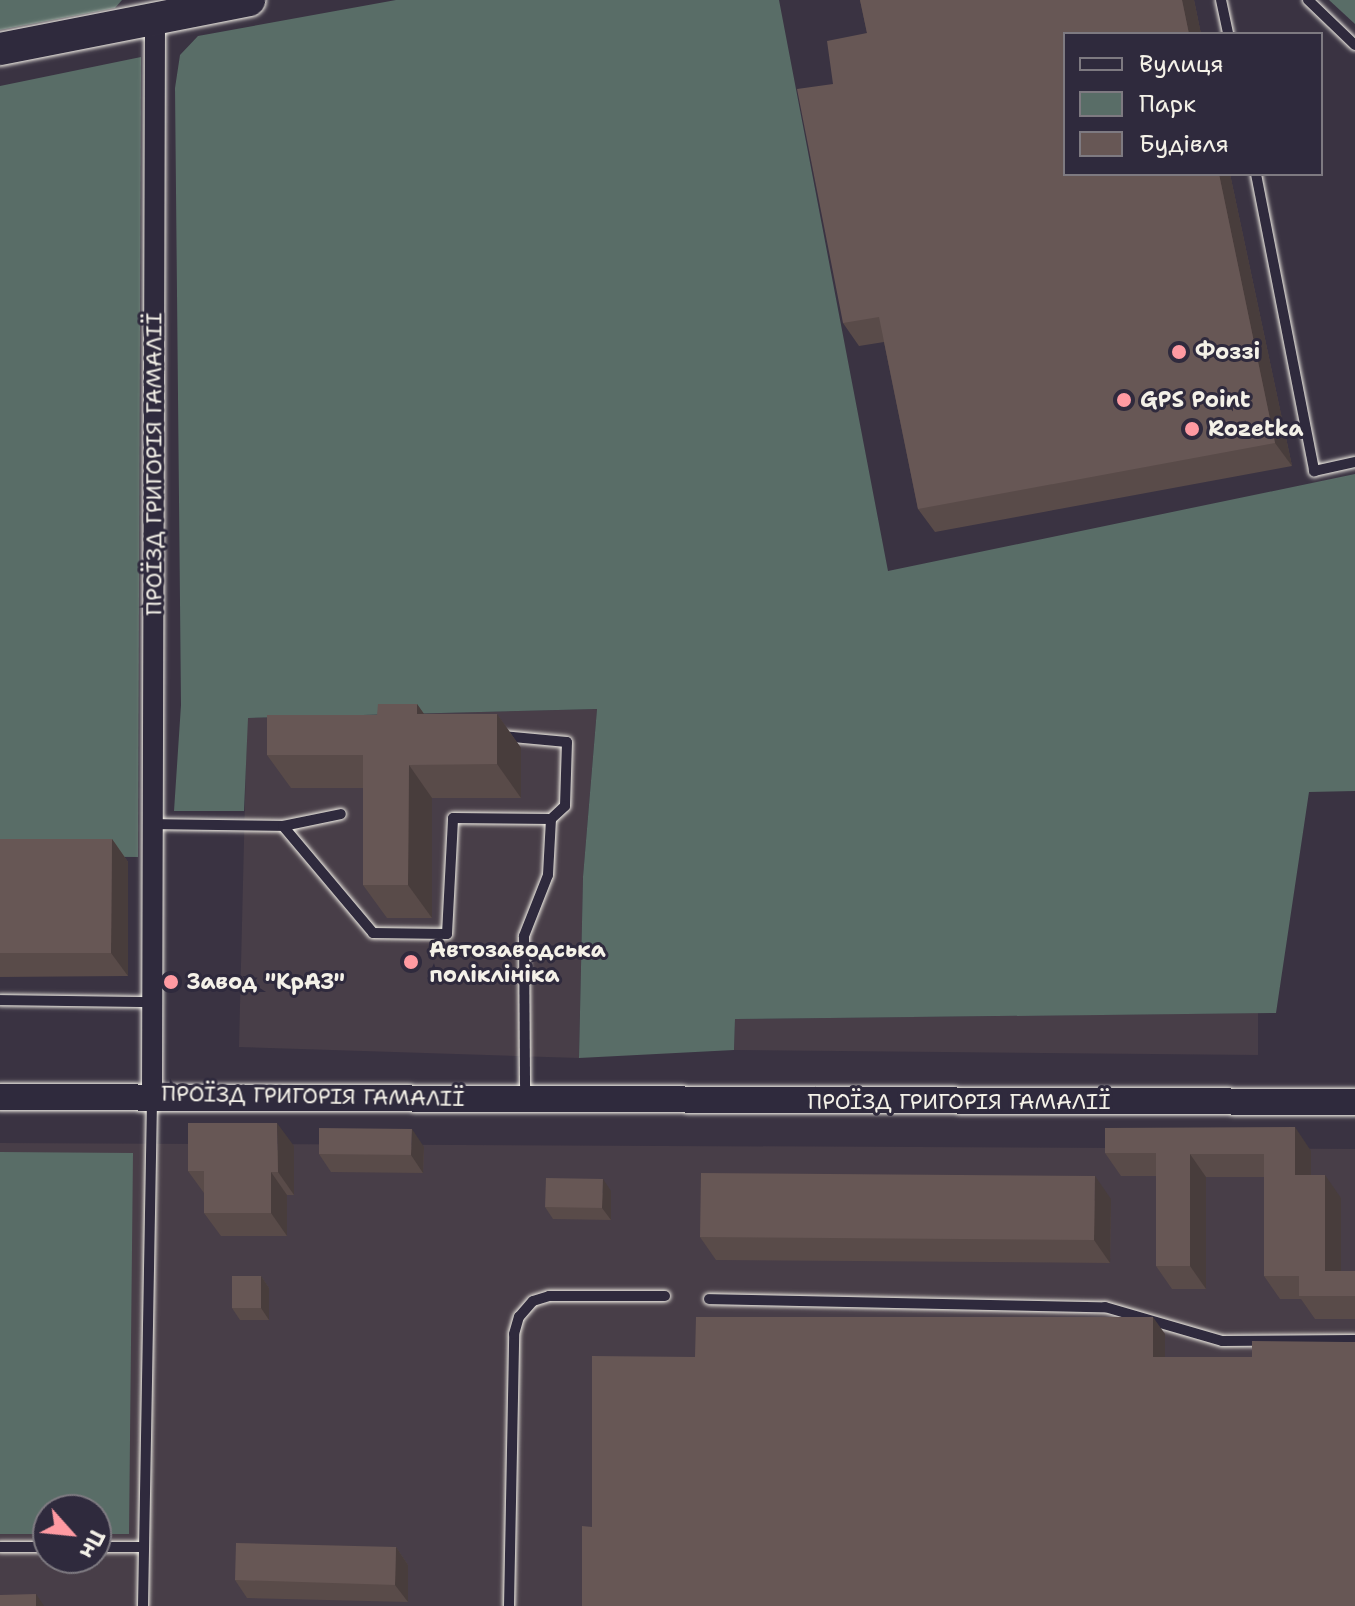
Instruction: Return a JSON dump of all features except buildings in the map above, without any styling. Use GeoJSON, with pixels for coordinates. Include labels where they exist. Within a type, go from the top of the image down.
{"type":"FeatureCollection","features":[{"type":"Feature","properties":{"kind":"main road"},"geometry":{"type":"LineString","coordinates":[[0,49],[154,10],[249,0]]}},
{"type":"Feature","properties":{"kind":"street","name":"ПРОЇЗД ГРИГОРІЯ ГАМАЛІЇ"},"geometry":{"type":"LineString","coordinates":[[154,10],[152,1097],[1355,1102]]}},
{"type":"Feature","properties":{"kind":"street"},"geometry":{"type":"LineString","coordinates":[[0,1097],[152,1097]]}},
{"type":"Feature","properties":{"kind":"lane"},"geometry":{"type":"LineString","coordinates":[[1221,0],[1228,32]]}},
{"type":"Feature","properties":{"kind":"lane"},"geometry":{"type":"LineString","coordinates":[[1308,0],[1355,45]]}},
{"type":"Feature","properties":{"kind":"lane"},"geometry":{"type":"LineString","coordinates":[[1256,176],[1314,471],[1355,462]]}},
{"type":"Feature","properties":{"kind":"lane"},"geometry":{"type":"LineString","coordinates":[[283,826],[373,933],[447,934],[453,818],[551,819],[565,806],[567,742],[502,736]]}},
{"type":"Feature","properties":{"kind":"lane"},"geometry":{"type":"LineString","coordinates":[[153,824],[283,826],[341,814]]}},
{"type":"Feature","properties":{"kind":"lane"},"geometry":{"type":"LineString","coordinates":[[525,1099],[524,936],[548,875],[551,819]]}},
{"type":"Feature","properties":{"kind":"lane"},"geometry":{"type":"LineString","coordinates":[[0,1000],[152,1002]]}},
{"type":"Feature","properties":{"kind":"lane"},"geometry":{"type":"LineString","coordinates":[[143,1606],[152,1097]]}},
{"type":"Feature","properties":{"kind":"lane"},"geometry":{"type":"LineString","coordinates":[[509,1606],[514,1334],[519,1317],[533,1301],[549,1296],[665,1296]]}},
{"type":"Feature","properties":{"kind":"lane"},"geometry":{"type":"LineString","coordinates":[[709,1299],[1105,1307],[1169,1330],[1222,1341],[1355,1340]]}},
{"type":"Feature","properties":{"kind":"lane"},"geometry":{"type":"LineString","coordinates":[[0,1547],[32,1547]]}},
{"type":"Feature","properties":{"kind":"lane"},"geometry":{"type":"LineString","coordinates":[[112,1547],[144,1547]]}},
{"type":"Feature","properties":{"kind":"shaded area","name":"Автозаводська поліклініка"},"geometry":{"type":"Polygon","coordinates":[[[597,709],[583,877],[579,1058],[239,1047],[247,718],[597,709]]]}},
{"type":"Feature","properties":{"kind":"shaded area"},"geometry":{"type":"Polygon","coordinates":[[[1258,1013],[1258,1055],[734,1050],[735,1019],[1258,1013]]]}},
{"type":"Feature","properties":{"kind":"shaded area"},"geometry":{"type":"Polygon","coordinates":[[[0,1143],[1355,1149],[1355,1606],[0,1606],[0,1143]]]}},
{"type":"Feature","properties":{"kind":"green space"},"geometry":{"type":"Polygon","coordinates":[[[0,0],[122,0],[115,8],[0,30],[0,0]]]}},
{"type":"Feature","properties":{"kind":"green space"},"geometry":{"type":"Polygon","coordinates":[[[396,0],[779,0],[888,571],[1355,474],[1355,791],[1309,792],[1276,1013],[735,1019],[734,1050],[579,1058],[583,877],[597,709],[248,718],[244,811],[174,811],[181,705],[175,88],[180,55],[198,36],[396,0]]]}},
{"type":"Feature","properties":{"kind":"green space"},"geometry":{"type":"Polygon","coordinates":[[[1329,0],[1355,0],[1355,24],[1329,0]]]}},
{"type":"Feature","properties":{"kind":"green space"},"geometry":{"type":"Polygon","coordinates":[[[141,57],[138,857],[0,856],[0,86],[141,57]]]}},
{"type":"Feature","properties":{"kind":"green space"},"geometry":{"type":"Polygon","coordinates":[[[0,1152],[133,1153],[129,1534],[112,1534],[112,1494],[32,1494],[32,1534],[0,1534],[0,1152]]]}},
{"type":"Feature","properties":{"kind":"place","name":"Фоззі"},"geometry":{"type":"Point","coordinates":[1179,352]}},
{"type":"Feature","properties":{"kind":"place","name":"GPS Point"},"geometry":{"type":"Point","coordinates":[1124,400]}},
{"type":"Feature","properties":{"kind":"place","name":"Rozetka"},"geometry":{"type":"Point","coordinates":[1192,429]}},
{"type":"Feature","properties":{"kind":"place","name":"Автозаводська поліклініка"},"geometry":{"type":"Point","coordinates":[411,962]}},
{"type":"Feature","properties":{"kind":"place","name":"Завод \"КрАЗ\""},"geometry":{"type":"Point","coordinates":[171,982]}}]}
